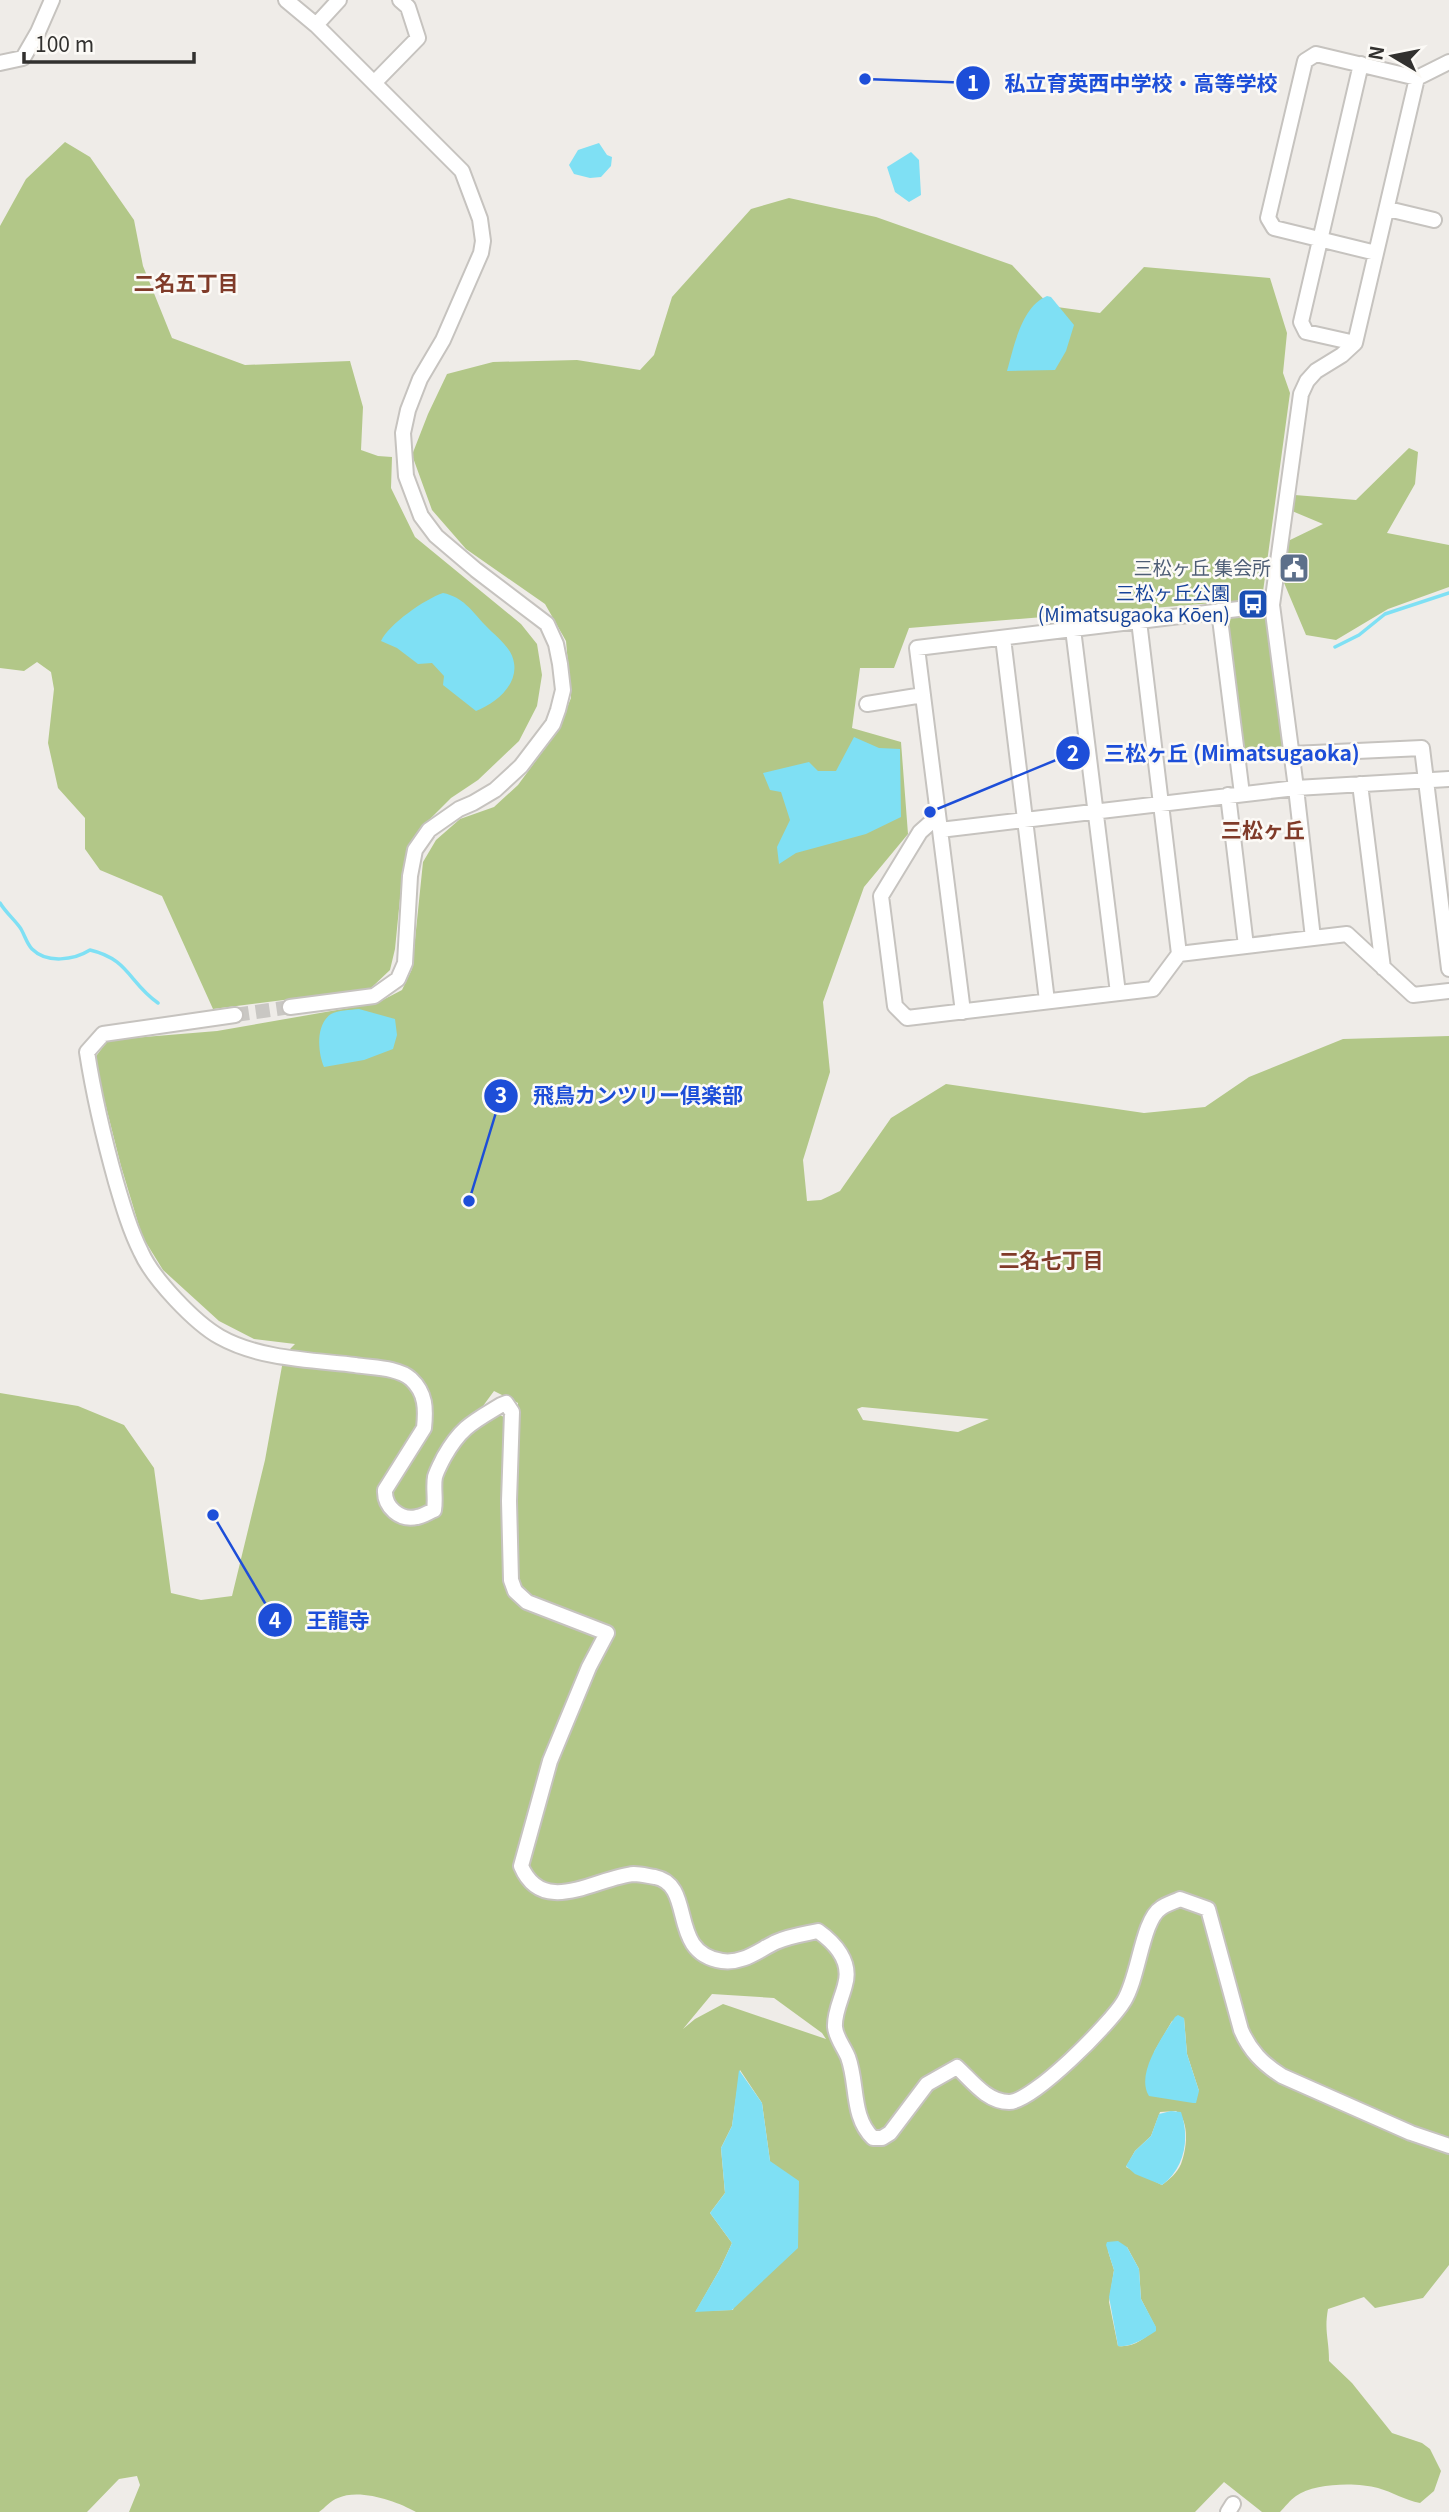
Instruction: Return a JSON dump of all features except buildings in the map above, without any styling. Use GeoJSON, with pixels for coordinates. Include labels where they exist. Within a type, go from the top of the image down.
{"type":"FeatureCollection","features":[{"type":"Feature","properties":{"kind":"street"},"geometry":{"type":"LineString","coordinates":[[0,63],[23,58],[52,0]]}},
{"type":"Feature","properties":{"kind":"street"},"geometry":{"type":"LineString","coordinates":[[286,0],[316,25],[462,170],[480,219],[483,241],[481,253],[443,340],[420,379],[408,410],[403,433],[406,476],[421,516],[436,536],[547,624],[556,644],[563,690],[553,724],[521,766],[495,790],[459,809],[429,830],[415,850],[410,876],[405,963],[398,979],[374,996],[290,1007]]}},
{"type":"Feature","properties":{"kind":"street"},"geometry":{"type":"LineString","coordinates":[[316,25],[339,0]]}},
{"type":"Feature","properties":{"kind":"street"},"geometry":{"type":"LineString","coordinates":[[374,83],[418,38],[408,7],[400,0]]}},
{"type":"Feature","properties":{"kind":"street"},"geometry":{"type":"LineString","coordinates":[[1376,253],[1274,228],[1268,218],[1305,61],[1316,54],[1418,78],[1449,62]]}},
{"type":"Feature","properties":{"kind":"street"},"geometry":{"type":"LineString","coordinates":[[1355,343],[1306,332],[1301,322],[1361,64]]}},
{"type":"Feature","properties":{"kind":"street"},"geometry":{"type":"LineString","coordinates":[[1313,938],[1272,605],[1300,394],[1307,380],[1355,343],[1418,78]]}},
{"type":"Feature","properties":{"kind":"street"},"geometry":{"type":"LineString","coordinates":[[1388,209],[1434,220]]}},
{"type":"Feature","properties":{"kind":"street"},"geometry":{"type":"LineString","coordinates":[[963,1012],[917,648],[1272,605]]}},
{"type":"Feature","properties":{"kind":"street"},"geometry":{"type":"LineString","coordinates":[[1219,611],[1246,946]]}},
{"type":"Feature","properties":{"kind":"street"},"geometry":{"type":"LineString","coordinates":[[1139,621],[1161,804],[1179,954],[1153,989],[907,1018],[895,1006],[881,896],[920,832],[939,823],[1025,820],[1161,804],[1235,794],[1296,788],[1449,779]]}},
{"type":"Feature","properties":{"kind":"street"},"geometry":{"type":"LineString","coordinates":[[1073,629],[1118,993]]}},
{"type":"Feature","properties":{"kind":"street"},"geometry":{"type":"LineString","coordinates":[[1003,638],[1047,1002]]}},
{"type":"Feature","properties":{"kind":"street"},"geometry":{"type":"LineString","coordinates":[[867,704],[923,695]]}},
{"type":"Feature","properties":{"kind":"street"},"geometry":{"type":"LineString","coordinates":[[1292,754],[1422,748],[1449,969]]}},
{"type":"Feature","properties":{"kind":"street"},"geometry":{"type":"LineString","coordinates":[[1360,784],[1383,968]]}},
{"type":"Feature","properties":{"kind":"street"},"geometry":{"type":"LineString","coordinates":[[1179,954],[1347,934],[1413,995],[1449,991]]}},
{"type":"Feature","properties":{"kind":"street"},"geometry":{"type":"LineString","coordinates":[[235,1015],[103,1034],[87,1052],[95,1104],[124,1206],[141,1254],[159,1279],[187,1311],[217,1335],[232,1343],[291,1357],[389,1370],[409,1377],[426,1406],[424,1428],[385,1490],[388,1506],[402,1515],[418,1517],[434,1510],[434,1480],[438,1468],[464,1428],[506,1403],[512,1412],[510,1580],[515,1591],[541,1609],[607,1633],[589,1667],[550,1761],[521,1866],[525,1876],[541,1889],[555,1892],[584,1889],[636,1874],[660,1878],[669,1883],[676,1892],[691,1944],[702,1954],[726,1962],[749,1956],[792,1936],[818,1931],[826,1937],[835,1945],[847,1970],[835,2027],[848,2058],[863,2128],[873,2138],[882,2138],[890,2133],[927,2084],[957,2067],[991,2098],[1010,2102],[1026,2098],[1035,2091],[1053,2076],[1124,2002],[1137,1972],[1149,1921],[1159,1908],[1180,1899],[1208,1909],[1241,2030],[1247,2045],[1265,2065],[1282,2076],[1411,2133],[1449,2146]]}},
{"type":"Feature","properties":{"kind":"green space"},"geometry":{"type":"Polygon","coordinates":[[[65,142],[90,157],[134,220],[143,266],[172,338],[245,365],[350,361],[363,407],[361,450],[378,456],[392,457],[391,488],[415,537],[521,624],[537,644],[542,675],[537,706],[519,741],[478,780],[451,798],[431,818],[403,868],[395,949],[390,970],[370,989],[213,1009],[162,896],[100,870],[85,849],[85,818],[58,788],[48,743],[54,689],[51,672],[37,662],[24,671],[0,668],[0,226],[26,179],[65,142]]]}},
{"type":"Feature","properties":{"kind":"green space"},"geometry":{"type":"Polygon","coordinates":[[[789,198],[876,217],[1012,265],[1050,306],[1100,313],[1144,267],[1270,278],[1287,333],[1283,373],[1290,393],[1262,599],[909,628],[894,668],[860,668],[852,728],[901,742],[908,834],[864,887],[823,1002],[830,1072],[803,1160],[807,1201],[821,1200],[840,1191],[891,1118],[946,1084],[1144,1113],[1205,1107],[1249,1077],[1343,1039],[1449,1036],[1449,2265],[1423,2298],[1375,2308],[1364,2297],[1328,2309],[1326,2323],[1329,2361],[1352,2383],[1392,2433],[1422,2443],[1430,2449],[1441,2471],[1434,2491],[1420,2503],[1378,2488],[1336,2485],[1304,2492],[1280,2512],[1262,2512],[1224,2482],[1195,2512],[416,2512],[389,2500],[356,2494],[335,2499],[319,2512],[129,2512],[140,2485],[137,2476],[119,2479],[87,2512],[0,2512],[0,1393],[78,1406],[124,1425],[154,1468],[171,1593],[201,1600],[232,1596],[265,1460],[284,1355],[295,1344],[254,1339],[219,1321],[163,1270],[142,1236],[94,1059],[108,1040],[217,1031],[377,1003],[402,990],[412,969],[423,862],[436,840],[460,819],[494,807],[518,785],[557,732],[571,698],[566,641],[545,604],[466,549],[432,510],[412,455],[428,414],[447,374],[493,362],[577,360],[640,370],[654,355],[672,297],[751,209],[789,198]],[[494,1391],[483,1406],[517,1424],[518,1403],[494,1391]],[[862,1407],[857,1409],[863,1420],[958,1432],[989,1419],[862,1407]],[[712,1994],[683,2029],[695,2019],[723,2004],[826,2039],[822,2033],[774,1998],[712,1994]],[[1184,2018],[1172,2021],[1154,2052],[1199,2091],[1187,2054],[1184,2018]],[[740,2070],[732,2126],[721,2148],[725,2193],[710,2213],[732,2243],[696,2311],[733,2310],[770,2161],[762,2103],[740,2070]],[[1176,2111],[1160,2112],[1151,2136],[1135,2151],[1126,2167],[1162,2185],[1175,2173],[1183,2158],[1186,2143],[1184,2121],[1176,2111]],[[1127,2247],[1108,2251],[1114,2270],[1109,2302],[1118,2346],[1134,2344],[1156,2328],[1141,2299],[1139,2269],[1127,2247]]]}},
{"type":"Feature","properties":{"kind":"green space"},"geometry":{"type":"Polygon","coordinates":[[[1409,448],[1418,452],[1415,484],[1387,533],[1449,545],[1449,587],[1388,609],[1336,640],[1306,635],[1282,578],[1288,541],[1323,524],[1292,511],[1295,495],[1356,500],[1409,448]]]}},
{"type":"Feature","properties":{"kind":"green space"},"geometry":{"type":"Polygon","coordinates":[[[1268,611],[1291,749],[1242,758],[1226,619],[1268,611]]]}},
{"type":"Feature","properties":{"kind":"water"},"geometry":{"type":"Polygon","coordinates":[[[599,143],[607,155],[612,157],[611,166],[601,177],[590,178],[574,174],[569,165],[578,150],[599,143]]]}},
{"type":"Feature","properties":{"kind":"water"},"geometry":{"type":"Polygon","coordinates":[[[911,152],[919,160],[921,195],[909,202],[895,192],[887,167],[911,152]]]}},
{"type":"Feature","properties":{"kind":"water"},"geometry":{"type":"Polygon","coordinates":[[[1047,296],[1051,297],[1074,325],[1066,351],[1055,370],[1007,371],[1025,318],[1038,301],[1047,296]]]}},
{"type":"Feature","properties":{"kind":"water"},"geometry":{"type":"Polygon","coordinates":[[[443,593],[466,605],[513,657],[514,671],[508,686],[497,699],[476,711],[443,685],[444,676],[432,663],[418,664],[397,648],[381,641],[408,613],[443,593]]]}},
{"type":"Feature","properties":{"kind":"water"},"geometry":{"type":"Polygon","coordinates":[[[854,737],[879,748],[900,749],[901,817],[866,834],[796,853],[779,864],[777,847],[790,820],[781,792],[770,790],[763,773],[809,762],[818,771],[836,771],[854,737]]]}},
{"type":"Feature","properties":{"kind":"water"},"geometry":{"type":"Polygon","coordinates":[[[359,1009],[395,1019],[397,1035],[393,1049],[364,1060],[324,1067],[319,1039],[322,1025],[331,1014],[359,1009]]]}},
{"type":"Feature","properties":{"kind":"water"},"geometry":{"type":"Polygon","coordinates":[[[1178,2015],[1184,2018],[1187,2054],[1199,2091],[1196,2103],[1149,2096],[1146,2087],[1145,2077],[1152,2055],[1178,2015]]]}},
{"type":"Feature","properties":{"kind":"water"},"geometry":{"type":"Polygon","coordinates":[[[739,2070],[762,2103],[770,2161],[799,2181],[798,2248],[732,2310],[695,2312],[732,2243],[710,2213],[725,2193],[721,2148],[732,2126],[739,2070]]]}},
{"type":"Feature","properties":{"kind":"water"},"geometry":{"type":"Polygon","coordinates":[[[1181,2112],[1185,2132],[1184,2152],[1176,2170],[1162,2185],[1135,2174],[1126,2166],[1135,2151],[1151,2136],[1159,2114],[1181,2112]]]}},
{"type":"Feature","properties":{"kind":"water"},"geometry":{"type":"Polygon","coordinates":[[[1118,2241],[1127,2247],[1139,2269],[1141,2299],[1156,2327],[1156,2331],[1143,2339],[1123,2346],[1118,2346],[1109,2297],[1114,2270],[1106,2245],[1107,2242],[1118,2241]]]}},
{"type":"Feature","properties":{"kind":"waterway"},"geometry":{"type":"LineString","coordinates":[[1335,647],[1359,635],[1385,614],[1449,593]]}},
{"type":"Feature","properties":{"kind":"waterway"},"geometry":{"type":"LineString","coordinates":[[0,903],[21,929],[30,947],[38,954],[53,959],[76,956],[90,950],[103,954],[121,965],[158,1003]]}},
{"type":"Feature","properties":{"kind":"tunnel"},"geometry":{"type":"LineString","coordinates":[[235,1015],[290,1007]]}},
{"type":"Feature","properties":{"kind":"place","name":"私立育英西中学校・高等学校"},"geometry":{"type":"Point","coordinates":[865,79]}},
{"type":"Feature","properties":{"kind":"place","name":"三松ヶ丘 集会所"},"geometry":{"type":"Point","coordinates":[1294,568]}},
{"type":"Feature","properties":{"kind":"place","name":"三松ヶ丘公園 (Mimatsugaoka Kōen)"},"geometry":{"type":"Point","coordinates":[1253,604]}},
{"type":"Feature","properties":{"kind":"place","name":"三松ヶ丘 (Mimatsugaoka)"},"geometry":{"type":"Point","coordinates":[930,812]}},
{"type":"Feature","properties":{"kind":"place","name":"飛鳥カンツリー倶楽部"},"geometry":{"type":"Point","coordinates":[469,1201]}},
{"type":"Feature","properties":{"kind":"place","name":"王龍寺"},"geometry":{"type":"Point","coordinates":[213,1515]}},
{"type":"Feature","properties":{"kind":"district","name":"二名五丁目"},"geometry":{"type":"Point","coordinates":[186,284]}},
{"type":"Feature","properties":{"kind":"district","name":"三松ヶ丘"},"geometry":{"type":"Point","coordinates":[1263,831]}},
{"type":"Feature","properties":{"kind":"district","name":"二名七丁目"},"geometry":{"type":"Point","coordinates":[1051,1261]}}]}
